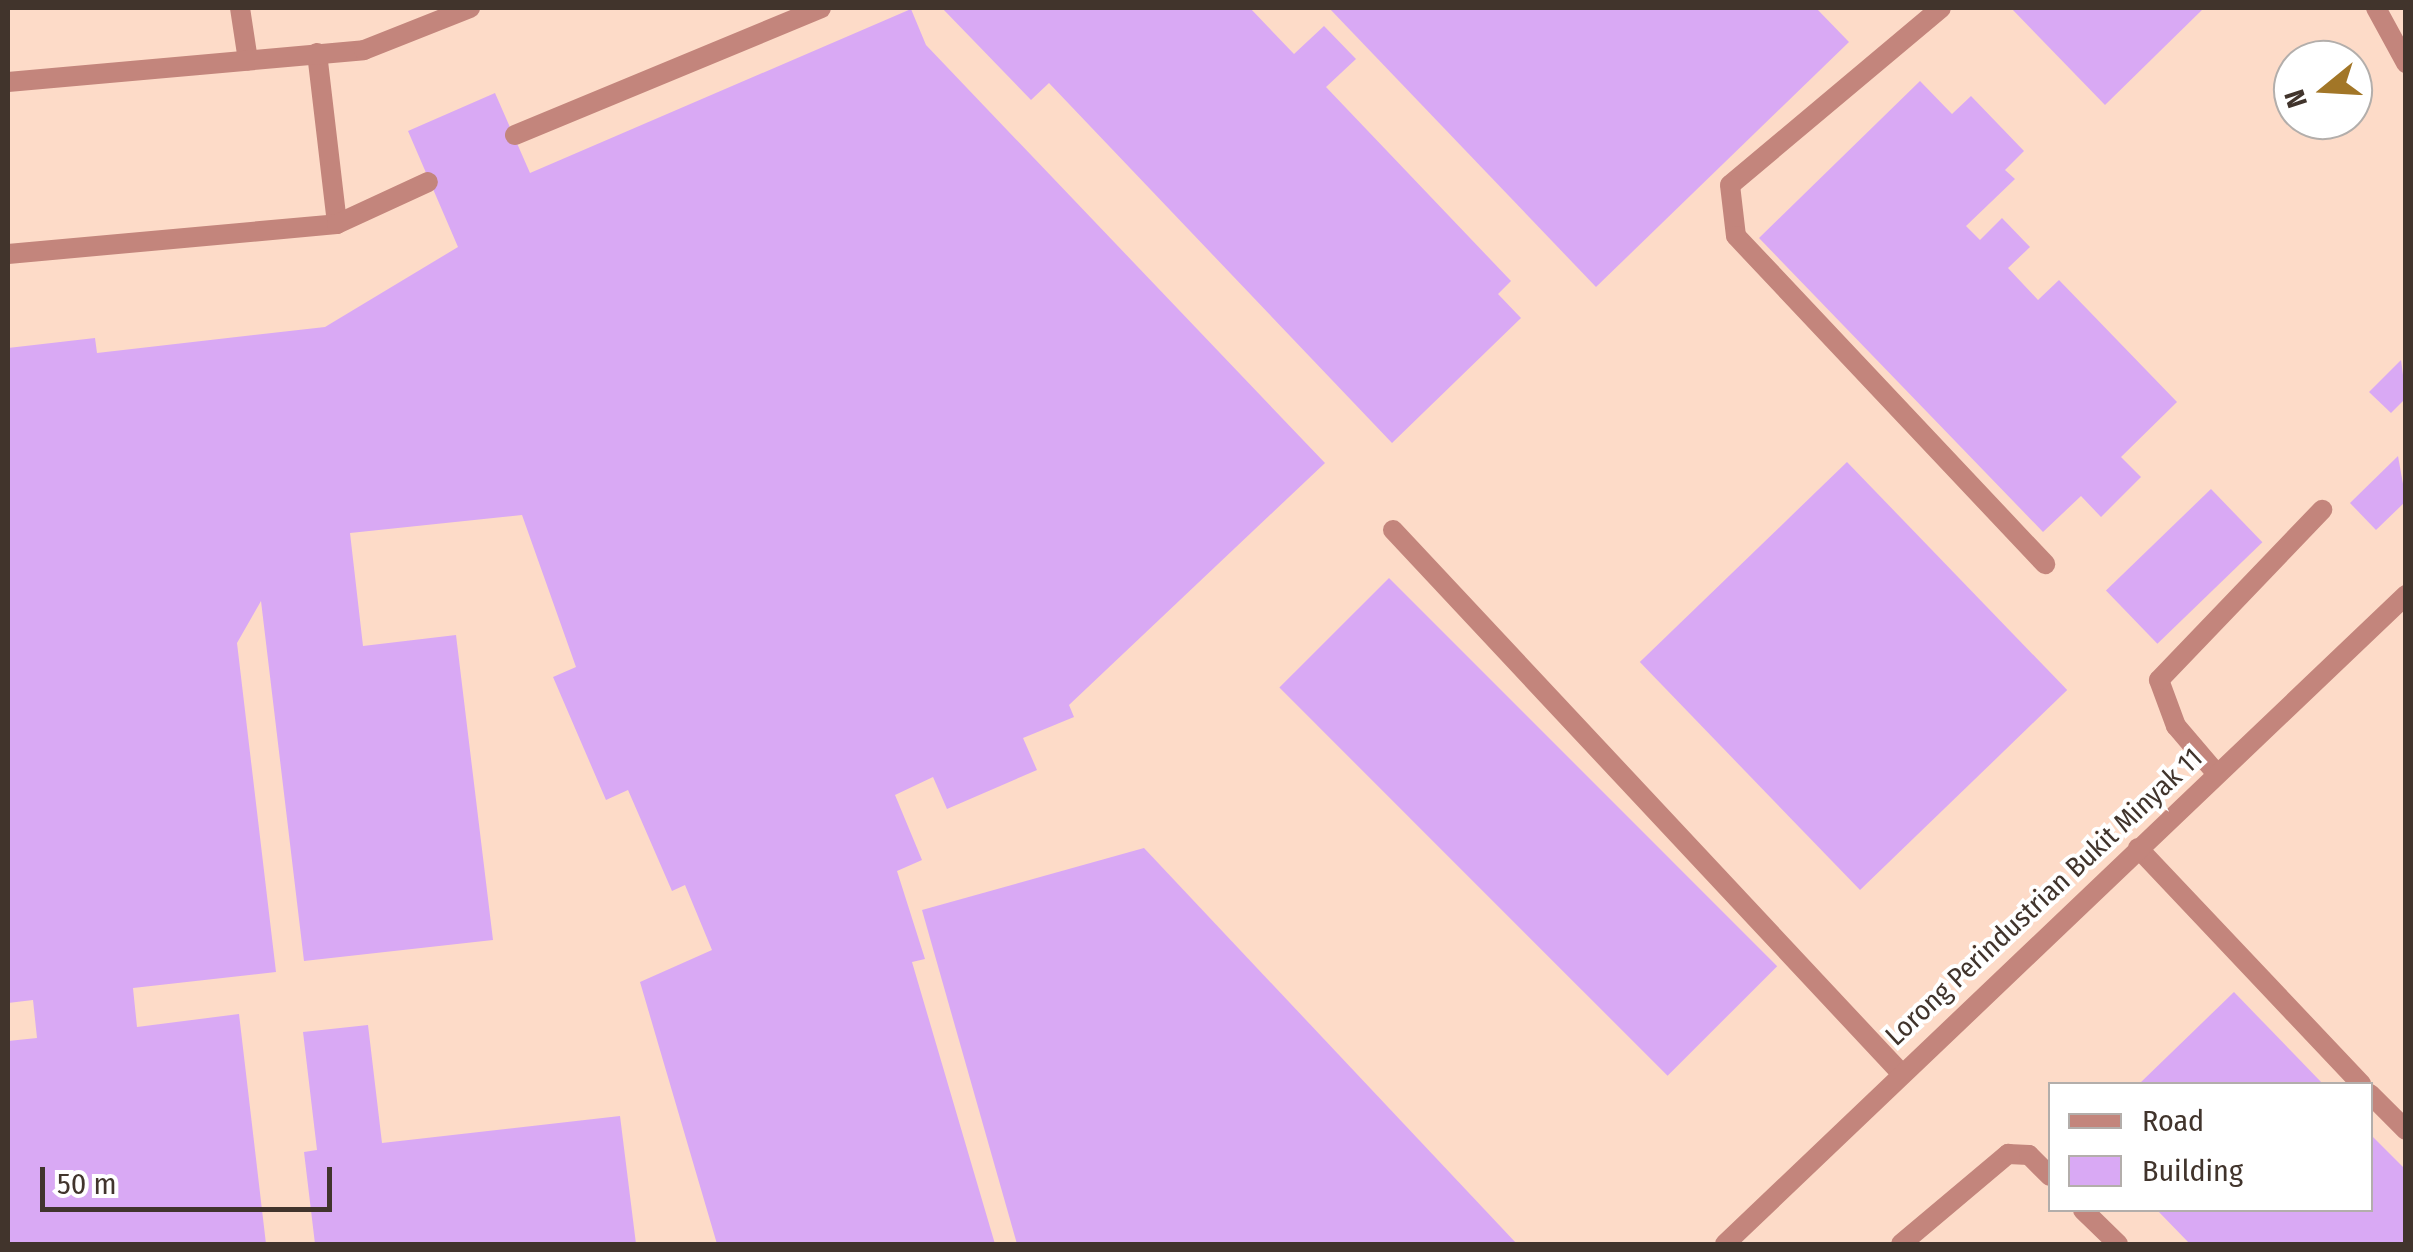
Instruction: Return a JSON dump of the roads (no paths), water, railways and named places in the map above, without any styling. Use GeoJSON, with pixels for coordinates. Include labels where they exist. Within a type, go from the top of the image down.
{"type":"FeatureCollection","features":[{"type":"Feature","properties":{"kind":"street"},"geometry":{"type":"LineString","coordinates":[[240,8],[248,60]]}},
{"type":"Feature","properties":{"kind":"street"},"geometry":{"type":"LineString","coordinates":[[8,82],[364,50],[470,8]]}},
{"type":"Feature","properties":{"kind":"street"},"geometry":{"type":"LineString","coordinates":[[514,135],[822,8]]}},
{"type":"Feature","properties":{"kind":"street"},"geometry":{"type":"LineString","coordinates":[[1941,8],[1730,185],[1736,236],[2046,564]]}},
{"type":"Feature","properties":{"kind":"street"},"geometry":{"type":"LineString","coordinates":[[2376,8],[2406,64]]}},
{"type":"Feature","properties":{"kind":"street"},"geometry":{"type":"LineString","coordinates":[[317,53],[338,224]]}},
{"type":"Feature","properties":{"kind":"street"},"geometry":{"type":"LineString","coordinates":[[8,254],[338,224],[428,182]]}},
{"type":"Feature","properties":{"kind":"street"},"geometry":{"type":"LineString","coordinates":[[2217,774],[2168,712],[2159,680],[2322,510]]}},
{"type":"Feature","properties":{"kind":"street"},"geometry":{"type":"LineString","coordinates":[[1393,530],[1899,1072]]}},
{"type":"Feature","properties":{"kind":"street","name":"Lorong Perindustrian Bukit Minyak 11"},"geometry":{"type":"LineString","coordinates":[[1737,1241],[1899,1072],[2406,595]]}},
{"type":"Feature","properties":{"kind":"street"},"geometry":{"type":"LineString","coordinates":[[2138,848],[2359,1082]]}},
{"type":"Feature","properties":{"kind":"street"},"geometry":{"type":"LineString","coordinates":[[2373,1097],[2406,1130]]}},
{"type":"Feature","properties":{"kind":"street"},"geometry":{"type":"LineString","coordinates":[[1902,1244],[2008,1154],[2029,1155],[2048,1174]]}},
{"type":"Feature","properties":{"kind":"street"},"geometry":{"type":"LineString","coordinates":[[2086,1212],[2118,1244]]}}]}
